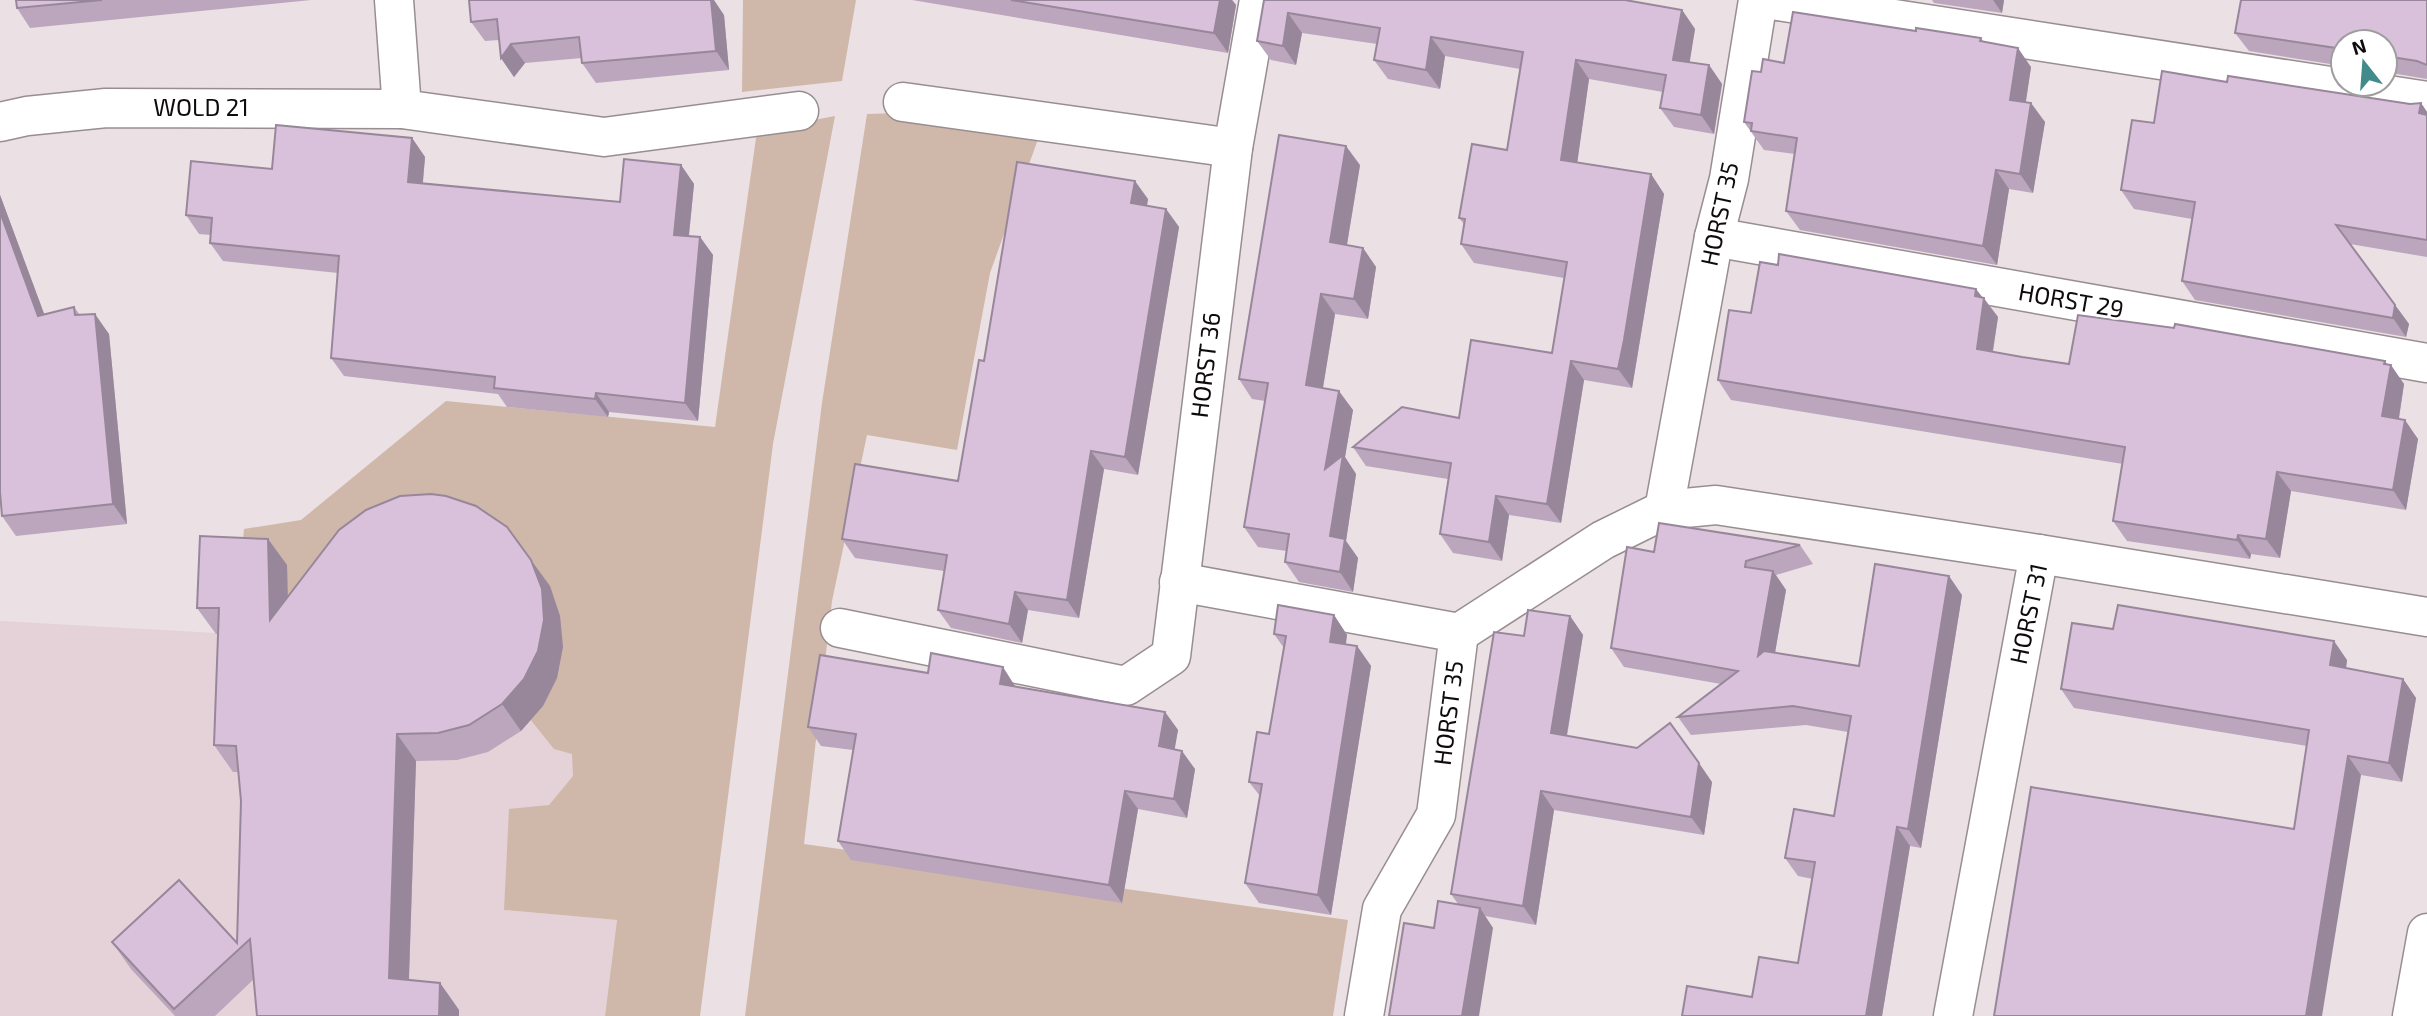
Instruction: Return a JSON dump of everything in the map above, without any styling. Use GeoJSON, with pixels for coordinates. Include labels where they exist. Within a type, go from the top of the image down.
{"type":"FeatureCollection","features":[{"type":"Feature","properties":{"kind":"street"},"geometry":{"type":"LineString","coordinates":[[394,0],[402,109]]}},
{"type":"Feature","properties":{"kind":"street","name":"HORST 36"},"geometry":{"type":"LineString","coordinates":[[841,628],[1126,686],[1171,656],[1233,148],[1258,0]]}},
{"type":"Feature","properties":{"kind":"street","name":"HORST 35"},"geometry":{"type":"LineString","coordinates":[[1664,510],[1714,237],[1729,178],[1758,0]]}},
{"type":"Feature","properties":{"kind":"street"},"geometry":{"type":"LineString","coordinates":[[1772,0],[1824,4],[2427,101]]}},
{"type":"Feature","properties":{"kind":"street"},"geometry":{"type":"LineString","coordinates":[[903,102],[1233,148]]}},
{"type":"Feature","properties":{"kind":"street","name":"WOLD 21"},"geometry":{"type":"LineString","coordinates":[[0,122],[27,116],[106,108],[402,109],[604,137],[799,111]]}},
{"type":"Feature","properties":{"kind":"street","name":"HORST 29"},"geometry":{"type":"LineString","coordinates":[[1714,237],[2427,363]]}},
{"type":"Feature","properties":{"kind":"street","name":"HORST 35"},"geometry":{"type":"LineString","coordinates":[[1364,1016],[1382,909],[1436,815],[1459,633],[1603,540],[1664,510],[1716,505],[2039,554]]}},
{"type":"Feature","properties":{"kind":"street","name":"HORST 31"},"geometry":{"type":"LineString","coordinates":[[1953,1016],[2039,554],[2427,617]]}},
{"type":"Feature","properties":{"kind":"street"},"geometry":{"type":"LineString","coordinates":[[1179,582],[1459,633]]}},
{"type":"Feature","properties":{"kind":"street"},"geometry":{"type":"LineString","coordinates":[[2412,1016],[2427,933]]}},
{"type":"Feature","properties":{"kind":"shaded area"},"geometry":{"type":"Polygon","coordinates":[[[743,0],[856,0],[842,81],[742,92],[743,0]]]}},
{"type":"Feature","properties":{"kind":"shaded area"},"geometry":{"type":"Polygon","coordinates":[[[961,111],[1042,128],[990,273],[957,450],[867,435],[832,601],[804,844],[1348,920],[1333,1016],[745,1016],[822,403],[867,114],[961,111]]]}},
{"type":"Feature","properties":{"kind":"shaded area"},"geometry":{"type":"Polygon","coordinates":[[[835,116],[773,444],[700,1016],[605,1016],[617,920],[504,910],[509,809],[549,805],[573,776],[572,754],[554,749],[530,719],[234,634],[244,529],[301,520],[446,401],[715,427],[757,131],[835,116]]]}},
{"type":"Feature","properties":{"kind":"shaded area"},"geometry":{"type":"Polygon","coordinates":[[[346,568],[573,754],[573,776],[549,805],[529,809],[504,910],[617,920],[605,1016],[0,1016],[0,621],[234,634],[346,568]]]}},
{"type":"Feature","properties":{"kind":"building"},"geometry":{"type":"Polygon","coordinates":[[[16,0],[102,0],[17,8],[16,0]]]}},
{"type":"Feature","properties":{"kind":"building"},"geometry":{"type":"Polygon","coordinates":[[[469,0],[711,0],[716,51],[582,63],[579,37],[511,44],[501,58],[497,19],[471,22],[469,0]]]}},
{"type":"Feature","properties":{"kind":"building"},"geometry":{"type":"Polygon","coordinates":[[[1011,0],[1220,0],[1214,33],[1011,0]]]}},
{"type":"Feature","properties":{"kind":"building"},"geometry":{"type":"Polygon","coordinates":[[[1264,0],[1625,0],[1682,10],[1673,60],[1709,65],[1701,115],[1660,108],[1666,75],[1576,60],[1561,160],[1651,174],[1624,340],[1618,369],[1571,361],[1547,504],[1496,496],[1489,542],[1440,534],[1451,463],[1353,447],[1402,407],[1459,418],[1471,340],[1552,353],[1567,262],[1461,244],[1465,219],[1459,218],[1472,144],[1507,150],[1523,52],[1431,37],[1426,70],[1374,60],[1380,28],[1288,13],[1283,46],[1257,41],[1264,0]]]}},
{"type":"Feature","properties":{"kind":"building"},"geometry":{"type":"Polygon","coordinates":[[[2241,0],[2427,0],[2427,65],[2399,58],[2399,28],[2329,28],[2329,47],[2235,33],[2241,0]]]}},
{"type":"Feature","properties":{"kind":"building"},"geometry":{"type":"Polygon","coordinates":[[[1793,12],[1981,38],[1980,41],[2018,48],[2010,100],[2031,103],[2020,174],[1996,170],[1983,246],[1786,211],[1797,138],[1751,131],[1752,123],[1744,122],[1752,71],[1761,72],[1763,59],[1784,63],[1793,12]]]}},
{"type":"Feature","properties":{"kind":"building"},"geometry":{"type":"Polygon","coordinates":[[[2162,71],[2227,82],[2228,76],[2329,92],[2329,98],[2371,98],[2421,103],[2419,113],[2427,115],[2427,240],[2336,225],[2395,305],[2393,318],[2182,281],[2195,202],[2121,190],[2132,120],[2154,123],[2162,71]]]}},
{"type":"Feature","properties":{"kind":"building"},"geometry":{"type":"Polygon","coordinates":[[[276,125],[412,138],[408,182],[620,202],[624,159],[681,165],[674,235],[700,237],[685,403],[596,393],[595,399],[494,388],[495,377],[331,358],[339,256],[210,243],[212,218],[186,215],[191,161],[272,169],[276,125]]]}},
{"type":"Feature","properties":{"kind":"building"},"geometry":{"type":"Polygon","coordinates":[[[1279,135],[1346,146],[1330,242],[1363,248],[1354,299],[1321,294],[1306,385],[1339,391],[1325,469],[1343,455],[1330,536],[1345,539],[1340,572],[1285,562],[1289,534],[1244,527],[1268,383],[1239,379],[1279,135]]]}},
{"type":"Feature","properties":{"kind":"building"},"geometry":{"type":"Polygon","coordinates":[[[1017,162],[1135,181],[1131,203],[1166,209],[1125,457],[1091,451],[1067,600],[1015,592],[1009,624],[938,610],[947,555],[842,539],[855,464],[958,481],[979,360],[984,361],[1017,162]]]}},
{"type":"Feature","properties":{"kind":"building"},"geometry":{"type":"Polygon","coordinates":[[[0,212],[38,316],[74,307],[75,315],[95,314],[113,504],[2,516],[0,212]]]}},
{"type":"Feature","properties":{"kind":"building"},"geometry":{"type":"Polygon","coordinates":[[[1779,254],[1976,289],[1975,296],[1984,298],[1977,349],[2022,357],[2069,364],[2078,315],[2174,328],[2175,324],[2385,361],[2384,364],[2391,365],[2382,416],[2405,420],[2393,490],[2277,472],[2266,539],[2238,535],[2237,540],[2113,521],[2125,447],[1718,380],[1729,310],[1751,313],[1760,262],[1778,265],[1779,254]]]}},
{"type":"Feature","properties":{"kind":"building"},"geometry":{"type":"Polygon","coordinates":[[[431,494],[476,506],[507,527],[531,560],[542,589],[544,620],[538,651],[524,679],[502,704],[469,725],[438,733],[397,734],[389,978],[440,983],[439,1016],[257,1016],[250,939],[174,1009],[112,942],[179,880],[237,943],[241,801],[236,746],[214,745],[219,608],[197,608],[200,536],[268,539],[270,620],[339,530],[366,510],[400,496],[431,494]]]}},
{"type":"Feature","properties":{"kind":"building"},"geometry":{"type":"Polygon","coordinates":[[[1659,523],[1800,545],[1746,561],[1745,567],[1773,571],[1758,656],[1764,651],[1859,666],[1875,564],[1949,576],[1908,829],[1897,827],[1866,1016],[1682,1016],[1687,986],[1752,997],[1759,957],[1798,963],[1815,862],[1785,858],[1794,809],[1834,816],[1851,716],[1793,706],[1678,717],[1738,671],[1611,648],[1627,547],[1654,552],[1659,523]]]}},
{"type":"Feature","properties":{"kind":"building"},"geometry":{"type":"Polygon","coordinates":[[[1278,605],[1334,615],[1330,642],[1357,646],[1318,895],[1245,883],[1262,784],[1249,782],[1257,732],[1269,734],[1286,636],[1274,634],[1278,605]]]}},
{"type":"Feature","properties":{"kind":"building"},"geometry":{"type":"Polygon","coordinates":[[[2118,605],[2334,641],[2330,665],[2403,679],[2389,763],[2348,756],[2306,1016],[1994,1016],[2031,787],[2294,829],[2309,730],[2061,689],[2072,623],[2113,629],[2118,605]]]}},
{"type":"Feature","properties":{"kind":"building"},"geometry":{"type":"Polygon","coordinates":[[[1528,610],[1570,616],[1551,733],[1637,748],[1670,723],[1699,763],[1691,817],[1541,791],[1523,906],[1451,894],[1494,632],[1524,636],[1528,610]]]}},
{"type":"Feature","properties":{"kind":"building"},"geometry":{"type":"Polygon","coordinates":[[[931,653],[1003,667],[1000,684],[1165,712],[1159,746],[1182,751],[1174,799],[1125,791],[1109,885],[838,841],[856,734],[808,727],[820,655],[928,673],[931,653]]]}},
{"type":"Feature","properties":{"kind":"building"},"geometry":{"type":"Polygon","coordinates":[[[1438,901],[1480,908],[1462,1016],[1389,1016],[1404,923],[1434,928],[1438,901]]]}}]}
